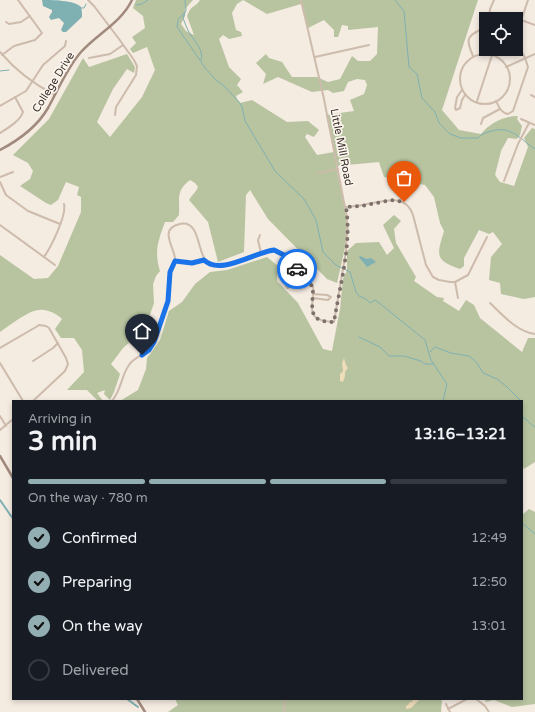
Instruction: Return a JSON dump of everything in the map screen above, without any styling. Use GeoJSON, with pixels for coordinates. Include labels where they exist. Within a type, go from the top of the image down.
{"type":"FeatureCollection","features":[{"type":"Feature","properties":{"kind":"main road","name":"College Drive"},"geometry":{"type":"LineString","coordinates":[[0,150],[13,144],[32,127],[47,109],[80,53],[100,33],[110,27],[124,14],[132,0]]}},
{"type":"Feature","properties":{"kind":"main road"},"geometry":{"type":"LineString","coordinates":[[0,456],[12,476]]}},
{"type":"Feature","properties":{"kind":"main road"},"geometry":{"type":"LineString","coordinates":[[138,700],[145,712]]}},
{"type":"Feature","properties":{"kind":"street"},"geometry":{"type":"LineString","coordinates":[[2,55],[14,46],[33,41],[41,34],[42,31],[18,0]]}},
{"type":"Feature","properties":{"kind":"street"},"geometry":{"type":"LineString","coordinates":[[88,0],[136,63],[137,72],[117,104],[115,115]]}},
{"type":"Feature","properties":{"kind":"street","name":"Little Mill Road"},"geometry":{"type":"LineString","coordinates":[[301,0],[315,57],[346,207],[348,226],[346,251],[334,322],[321,321],[315,317],[311,308],[313,298]]}},
{"type":"Feature","properties":{"kind":"street"},"geometry":{"type":"LineString","coordinates":[[490,12],[494,0]]}},
{"type":"Feature","properties":{"kind":"street"},"geometry":{"type":"LineString","coordinates":[[523,17],[528,0]]}},
{"type":"Feature","properties":{"kind":"street"},"geometry":{"type":"LineString","coordinates":[[6,22],[10,24],[20,22],[30,16]]}},
{"type":"Feature","properties":{"kind":"street"},"geometry":{"type":"LineString","coordinates":[[523,20],[535,25]]}},
{"type":"Feature","properties":{"kind":"street"},"geometry":{"type":"LineString","coordinates":[[473,56],[468,45],[468,39],[470,36],[479,31]]}},
{"type":"Feature","properties":{"kind":"street"},"geometry":{"type":"LineString","coordinates":[[0,106],[26,91],[43,64],[65,46],[66,41]]}},
{"type":"Feature","properties":{"kind":"street"},"geometry":{"type":"LineString","coordinates":[[89,58],[110,54],[123,45]]}},
{"type":"Feature","properties":{"kind":"street"},"geometry":{"type":"LineString","coordinates":[[315,57],[369,45]]}},
{"type":"Feature","properties":{"kind":"street"},"geometry":{"type":"LineString","coordinates":[[0,52],[17,70],[32,82],[55,95]]}},
{"type":"Feature","properties":{"kind":"street"},"geometry":{"type":"LineString","coordinates":[[496,101],[502,112],[508,114],[514,109],[527,72],[527,64],[523,54]]}},
{"type":"Feature","properties":{"kind":"street"},"geometry":{"type":"LineString","coordinates":[[506,67],[535,54]]}},
{"type":"Feature","properties":{"kind":"street"},"geometry":{"type":"LineString","coordinates":[[479,55],[473,56],[466,63],[460,73],[460,81],[465,95],[470,99],[483,104],[496,101],[504,94],[509,83],[509,76],[506,67],[502,61],[494,56]]}},
{"type":"Feature","properties":{"kind":"street"},"geometry":{"type":"LineString","coordinates":[[477,102],[492,56]]}},
{"type":"Feature","properties":{"kind":"street"},"geometry":{"type":"LineString","coordinates":[[462,90],[456,100],[456,110],[460,108],[465,95]]}},
{"type":"Feature","properties":{"kind":"street"},"geometry":{"type":"LineString","coordinates":[[531,95],[535,97]]}},
{"type":"Feature","properties":{"kind":"street"},"geometry":{"type":"LineString","coordinates":[[0,133],[13,124],[23,114],[23,111],[15,97]]}},
{"type":"Feature","properties":{"kind":"street"},"geometry":{"type":"LineString","coordinates":[[481,124],[483,118],[500,110]]}},
{"type":"Feature","properties":{"kind":"street"},"geometry":{"type":"LineString","coordinates":[[520,119],[535,125]]}},
{"type":"Feature","properties":{"kind":"street"},"geometry":{"type":"LineString","coordinates":[[504,180],[507,170],[529,123]]}},
{"type":"Feature","properties":{"kind":"street"},"geometry":{"type":"LineString","coordinates":[[318,173],[338,169]]}},
{"type":"Feature","properties":{"kind":"street"},"geometry":{"type":"LineString","coordinates":[[0,177],[12,172]]}},
{"type":"Feature","properties":{"kind":"street"},"geometry":{"type":"LineString","coordinates":[[0,182],[6,195],[28,211],[60,224]]}},
{"type":"Feature","properties":{"kind":"street"},"geometry":{"type":"LineString","coordinates":[[346,207],[362,206],[391,200],[401,201],[406,204],[412,210],[422,254],[428,271],[433,277],[439,280],[455,282],[468,275],[487,237]]}},
{"type":"Feature","properties":{"kind":"street"},"geometry":{"type":"LineString","coordinates":[[44,257],[52,245],[60,224],[65,210],[64,204]]}},
{"type":"Feature","properties":{"kind":"street"},"geometry":{"type":"LineString","coordinates":[[113,400],[119,390],[128,365],[133,360],[147,352],[153,345],[168,301],[170,272],[175,261],[168,239],[173,227],[183,224],[188,225],[193,229],[204,260],[210,264],[222,266],[274,250],[281,253],[312,285],[313,298],[328,300],[331,298],[327,295],[313,294]]}},
{"type":"Feature","properties":{"kind":"street"},"geometry":{"type":"LineString","coordinates":[[0,225],[55,265]]}},
{"type":"Feature","properties":{"kind":"street"},"geometry":{"type":"LineString","coordinates":[[260,235],[258,240],[261,253]]}},
{"type":"Feature","properties":{"kind":"street"},"geometry":{"type":"LineString","coordinates":[[175,261],[192,263],[204,260]]}},
{"type":"Feature","properties":{"kind":"street"},"geometry":{"type":"LineString","coordinates":[[300,271],[287,282],[287,288],[290,287],[303,274]]}},
{"type":"Feature","properties":{"kind":"street"},"geometry":{"type":"LineString","coordinates":[[455,282],[458,298]]}},
{"type":"Feature","properties":{"kind":"street"},"geometry":{"type":"LineString","coordinates":[[490,303],[520,329],[529,334],[535,334]]}},
{"type":"Feature","properties":{"kind":"street"},"geometry":{"type":"LineString","coordinates":[[0,348],[39,325],[49,328],[68,361],[68,364],[66,369],[34,400]]}},
{"type":"Feature","properties":{"kind":"street"},"geometry":{"type":"LineString","coordinates":[[32,361],[53,348],[58,343]]}},
{"type":"Feature","properties":{"kind":"street"},"geometry":{"type":"LineString","coordinates":[[0,363],[22,400]]}},
{"type":"Feature","properties":{"kind":"street"},"geometry":{"type":"LineString","coordinates":[[0,416],[6,426]]}},
{"type":"Feature","properties":{"kind":"street"},"geometry":{"type":"LineString","coordinates":[[0,430],[12,420]]}},
{"type":"Feature","properties":{"kind":"street"},"geometry":{"type":"LineString","coordinates":[[284,712],[285,700]]}},
{"type":"Feature","properties":{"kind":"street"},"geometry":{"type":"LineString","coordinates":[[448,709],[465,700]]}},
{"type":"Feature","properties":{"kind":"street"},"geometry":{"type":"LineString","coordinates":[[477,700],[485,706],[489,712]]}},
{"type":"Feature","properties":{"kind":"street"},"geometry":{"type":"LineString","coordinates":[[446,704],[450,712]]}},
{"type":"Feature","properties":{"kind":"green space"},"geometry":{"type":"Polygon","coordinates":[[[136,0],[193,0],[185,9],[185,16],[181,24],[186,31],[194,35],[187,16],[190,10],[200,0],[243,0],[478,0],[442,110],[459,130],[481,134],[498,121],[508,117],[518,116],[517,119],[522,126],[520,135],[517,139],[508,138],[501,151],[495,175],[500,182],[514,186],[528,147],[524,138],[532,128],[535,129],[535,297],[524,299],[501,294],[500,283],[489,280],[491,257],[502,244],[493,232],[489,234],[479,230],[464,258],[464,266],[460,269],[446,263],[440,256],[439,251],[444,231],[440,223],[434,197],[425,185],[384,177],[379,162],[336,166],[349,230],[337,283],[327,279],[268,219],[250,190],[246,195],[244,252],[218,262],[208,222],[189,200],[198,187],[190,180],[185,184],[180,192],[179,215],[173,222],[165,222],[160,235],[157,258],[160,271],[153,284],[154,303],[145,329],[123,348],[111,364],[120,374],[110,400],[104,394],[105,390],[97,393],[102,400],[97,400],[87,390],[67,390],[84,372],[82,350],[74,338],[61,338],[55,329],[62,319],[60,317],[48,311],[35,311],[19,319],[0,332],[0,255],[34,279],[48,278],[58,266],[81,212],[81,197],[77,195],[79,187],[66,182],[58,200],[51,205],[46,203],[20,186],[30,179],[33,171],[28,163],[13,155],[49,119],[83,58],[89,67],[127,54],[135,67],[134,73],[127,69],[113,89],[97,122],[110,137],[142,97],[155,70],[147,47],[133,53],[130,49],[136,43],[132,37],[145,28],[143,16],[133,8],[136,0]],[[243,0],[237,4],[232,13],[236,30],[241,32],[242,36],[229,39],[223,35],[219,39],[229,67],[241,79],[237,85],[243,92],[236,96],[237,99],[240,103],[252,100],[287,122],[308,121],[319,130],[314,137],[307,134],[305,137],[317,155],[334,152],[326,115],[354,111],[350,100],[364,94],[367,85],[365,80],[357,79],[348,82],[344,91],[333,93],[328,90],[312,92],[278,77],[263,84],[266,74],[256,63],[266,54],[269,58],[282,62],[292,77],[317,77],[328,82],[340,79],[352,56],[358,61],[370,61],[377,54],[378,27],[348,30],[348,26],[342,25],[338,37],[334,37],[334,30],[324,20],[308,28],[301,4],[267,14],[243,0]]]}},
{"type":"Feature","properties":{"kind":"green space"},"geometry":{"type":"Polygon","coordinates":[[[394,215],[401,221],[394,229],[396,243],[416,277],[414,281],[437,297],[444,298],[443,301],[459,311],[466,300],[474,305],[480,318],[522,352],[528,338],[535,338],[535,462],[524,469],[523,400],[122,400],[138,390],[146,369],[147,358],[160,340],[169,311],[182,302],[195,284],[210,272],[227,270],[267,257],[278,266],[277,281],[298,303],[323,349],[332,351],[340,309],[343,279],[347,270],[347,251],[356,243],[379,242],[387,255],[394,248],[383,225],[394,215]]]}},
{"type":"Feature","properties":{"kind":"green space"},"geometry":{"type":"Polygon","coordinates":[[[529,509],[535,512],[535,704],[512,707],[494,700],[523,700],[523,514],[529,509]]]}},
{"type":"Feature","properties":{"kind":"green space"},"geometry":{"type":"Polygon","coordinates":[[[176,700],[442,700],[441,712],[168,712],[178,705],[176,700]]]}},
{"type":"Feature","properties":{"kind":"sand"},"geometry":{"type":"Polygon","coordinates":[[[344,358],[348,368],[345,372],[343,382],[340,381],[340,374],[343,371],[342,363],[344,358]]]}},
{"type":"Feature","properties":{"kind":"sand"},"geometry":{"type":"Polygon","coordinates":[[[413,700],[419,700],[411,708],[406,709],[406,706],[413,700]]]}},
{"type":"Feature","properties":{"kind":"water"},"geometry":{"type":"Polygon","coordinates":[[[42,0],[74,3],[81,7],[82,17],[66,32],[63,32],[61,30],[64,23],[59,18],[51,20],[49,17],[52,10],[43,6],[42,0]]]}},
{"type":"Feature","properties":{"kind":"water"},"geometry":{"type":"Polygon","coordinates":[[[360,256],[367,259],[371,258],[376,262],[367,267],[359,257],[360,256]]]}},
{"type":"Feature","properties":{"kind":"waterway"},"geometry":{"type":"LineString","coordinates":[[136,5],[142,4],[148,0]]}},
{"type":"Feature","properties":{"kind":"waterway"},"geometry":{"type":"LineString","coordinates":[[185,0],[186,10],[183,18],[189,32],[200,49],[202,56],[201,60]]}},
{"type":"Feature","properties":{"kind":"waterway"},"geometry":{"type":"LineString","coordinates":[[395,0],[404,11],[409,67],[417,74],[422,98],[435,112],[439,123],[450,134],[461,138],[478,138],[482,134],[488,132],[505,130],[515,134],[535,149]]}},
{"type":"Feature","properties":{"kind":"waterway"},"geometry":{"type":"LineString","coordinates":[[81,8],[84,8],[86,4]]}},
{"type":"Feature","properties":{"kind":"waterway"},"geometry":{"type":"LineString","coordinates":[[184,13],[178,20],[177,27],[206,69],[240,103],[245,121],[275,171],[304,199],[316,220],[323,252],[336,265],[350,272],[356,292],[359,296],[366,299],[370,303],[375,300],[425,340],[431,360],[447,384],[443,400]]}},
{"type":"Feature","properties":{"kind":"waterway"},"geometry":{"type":"LineString","coordinates":[[0,71],[9,70]]}},
{"type":"Feature","properties":{"kind":"waterway"},"geometry":{"type":"LineString","coordinates":[[359,337],[380,347],[389,356],[404,356],[421,361],[425,364],[433,364]]}},
{"type":"Feature","properties":{"kind":"waterway"},"geometry":{"type":"LineString","coordinates":[[430,352],[435,347],[451,353],[469,356],[477,363],[483,373],[497,379],[520,400]]}},
{"type":"Feature","properties":{"kind":"waterway"},"geometry":{"type":"LineString","coordinates":[[523,418],[535,427]]}},
{"type":"Feature","properties":{"kind":"waterway"},"geometry":{"type":"LineString","coordinates":[[0,500],[11,516]]}},
{"type":"Feature","properties":{"kind":"waterway"},"geometry":{"type":"LineString","coordinates":[[523,524],[535,534]]}},
{"type":"Feature","properties":{"kind":"waterway"},"geometry":{"type":"LineString","coordinates":[[128,700],[138,707]]}},
{"type":"Feature","properties":{"kind":"way so far"},"geometry":{"type":"LineString","coordinates":[[297,269],[313,287],[314,293],[311,308],[315,317],[321,321],[334,322],[346,251],[348,226],[346,207],[362,206],[391,200],[404,202]]}},
{"type":"Feature","properties":{"kind":"route"},"geometry":{"type":"LineString","coordinates":[[142,355],[153,345],[170,295],[170,272],[175,261],[192,263],[204,260],[216,266],[222,266],[274,250],[287,257],[297,269]]}}]}
